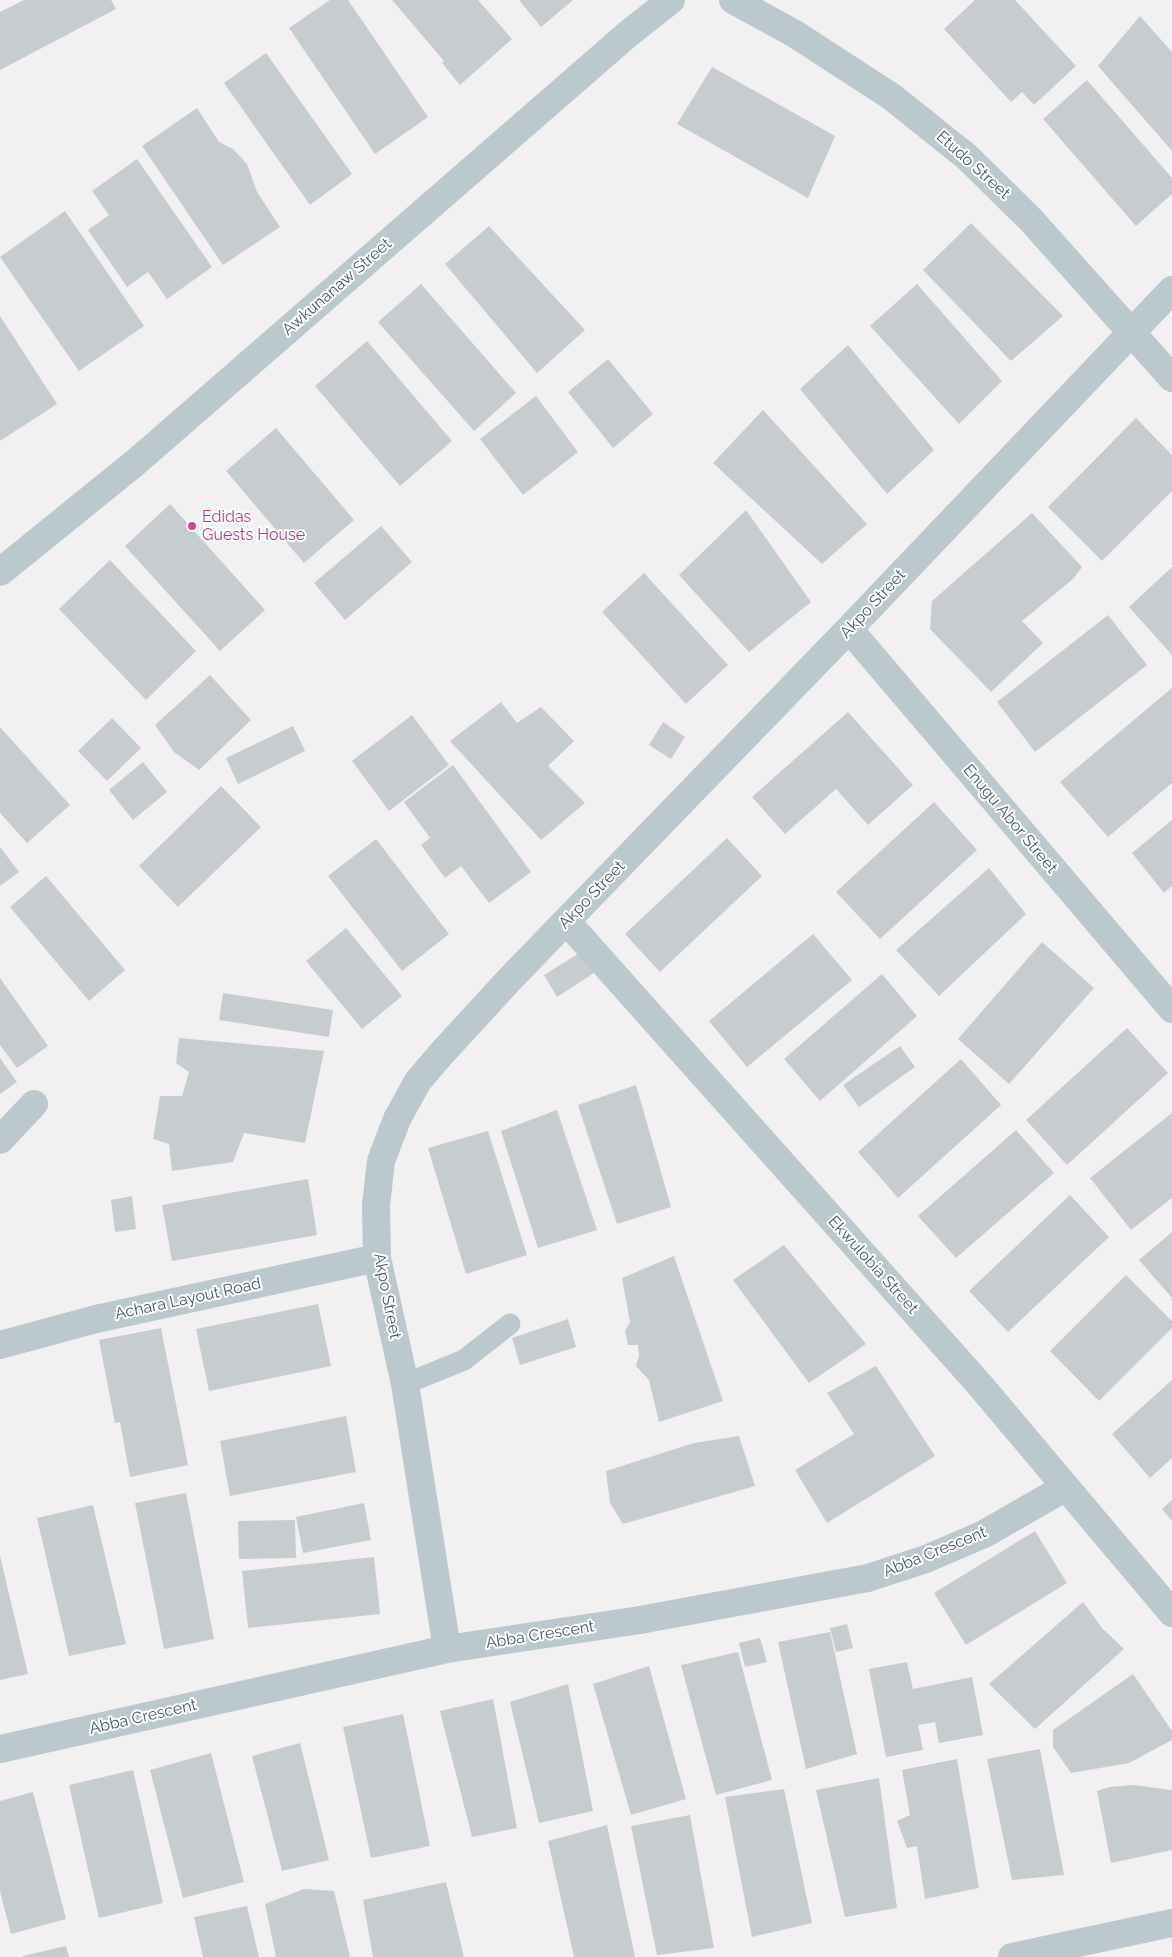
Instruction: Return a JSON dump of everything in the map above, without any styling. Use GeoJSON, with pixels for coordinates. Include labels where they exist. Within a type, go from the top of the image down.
{"type":"FeatureCollection","features":[{"type":"Feature","properties":{"kind":"street","name":"Awkunanaw Street"},"geometry":{"type":"LineString","coordinates":[[0,572],[136,462],[628,34],[671,0]]}},
{"type":"Feature","properties":{"kind":"street","name":"Etudo Street"},"geometry":{"type":"LineString","coordinates":[[733,0],[795,34],[892,97],[968,157],[1031,220],[1172,378]]}},
{"type":"Feature","properties":{"kind":"street","name":"Akpo Street"},"geometry":{"type":"LineString","coordinates":[[447,1649],[405,1384],[377,1258],[376,1205],[381,1161],[397,1119],[418,1081],[509,980],[849,629],[1172,290]]}},
{"type":"Feature","properties":{"kind":"street","name":"Enugu Abor Street"},"geometry":{"type":"LineString","coordinates":[[849,629],[1172,1009]]}},
{"type":"Feature","properties":{"kind":"street","name":"Ekwulobia Street"},"geometry":{"type":"LineString","coordinates":[[567,922],[979,1384],[1172,1613]]}},
{"type":"Feature","properties":{"kind":"street"},"geometry":{"type":"LineString","coordinates":[[0,1140],[34,1104]]}},
{"type":"Feature","properties":{"kind":"street","name":"Achara Layout Road"},"geometry":{"type":"LineString","coordinates":[[0,1345],[96,1319],[377,1258]]}},
{"type":"Feature","properties":{"kind":"street","name":"Abba Crescent"},"geometry":{"type":"LineString","coordinates":[[0,1749],[447,1649],[640,1620],[868,1578],[926,1559],[984,1534],[1066,1487]]}},
{"type":"Feature","properties":{"kind":"street"},"geometry":{"type":"LineString","coordinates":[[1012,1957],[1172,1923]]}},
{"type":"Feature","properties":{"kind":"lane"},"geometry":{"type":"LineString","coordinates":[[405,1384],[464,1360],[510,1324]]}},
{"type":"Feature","properties":{"kind":"building"},"geometry":{"type":"Polygon","coordinates":[[[24,0],[111,0],[116,9],[0,70],[0,12],[24,0]]]}},
{"type":"Feature","properties":{"kind":"building"},"geometry":{"type":"Polygon","coordinates":[[[330,0],[348,0],[428,117],[375,154],[289,28],[330,0]]]}},
{"type":"Feature","properties":{"kind":"building"},"geometry":{"type":"Polygon","coordinates":[[[392,0],[478,0],[512,39],[460,85],[442,63],[444,61],[392,0]]]}},
{"type":"Feature","properties":{"kind":"building"},"geometry":{"type":"Polygon","coordinates":[[[519,0],[573,0],[541,27],[519,0]]]}},
{"type":"Feature","properties":{"kind":"building"},"geometry":{"type":"Polygon","coordinates":[[[975,0],[1015,0],[1076,66],[1034,105],[1022,92],[1011,102],[944,29],[975,0]]]}},
{"type":"Feature","properties":{"kind":"building"},"geometry":{"type":"Polygon","coordinates":[[[1140,16],[1172,52],[1172,151],[1098,66],[1140,16]]]}},
{"type":"Feature","properties":{"kind":"building"},"geometry":{"type":"Polygon","coordinates":[[[266,53],[352,174],[310,205],[224,83],[266,53]]]}},
{"type":"Feature","properties":{"kind":"building"},"geometry":{"type":"Polygon","coordinates":[[[712,67],[835,136],[808,198],[677,124],[712,67]]]}},
{"type":"Feature","properties":{"kind":"building"},"geometry":{"type":"Polygon","coordinates":[[[1087,80],[1172,178],[1172,194],[1136,226],[1043,119],[1087,80]]]}},
{"type":"Feature","properties":{"kind":"building"},"geometry":{"type":"Polygon","coordinates":[[[197,108],[219,142],[233,149],[247,164],[257,192],[280,227],[223,265],[142,146],[197,108]]]}},
{"type":"Feature","properties":{"kind":"building"},"geometry":{"type":"Polygon","coordinates":[[[137,159],[212,267],[167,299],[148,272],[127,287],[88,230],[109,215],[92,191],[137,159]]]}},
{"type":"Feature","properties":{"kind":"building"},"geometry":{"type":"Polygon","coordinates":[[[65,211],[144,326],[79,371],[0,257],[65,211]]]}},
{"type":"Feature","properties":{"kind":"building"},"geometry":{"type":"Polygon","coordinates":[[[971,223],[1063,316],[1011,361],[923,270],[971,223]]]}},
{"type":"Feature","properties":{"kind":"building"},"geometry":{"type":"Polygon","coordinates":[[[489,226],[585,330],[537,373],[445,264],[489,226]]]}},
{"type":"Feature","properties":{"kind":"building"},"geometry":{"type":"Polygon","coordinates":[[[421,284],[516,393],[474,431],[378,322],[421,284]]]}},
{"type":"Feature","properties":{"kind":"building"},"geometry":{"type":"Polygon","coordinates":[[[917,284],[1002,381],[959,424],[870,326],[917,284]]]}},
{"type":"Feature","properties":{"kind":"building"},"geometry":{"type":"Polygon","coordinates":[[[0,316],[57,404],[0,441],[0,316]]]}},
{"type":"Feature","properties":{"kind":"building"},"geometry":{"type":"Polygon","coordinates":[[[367,341],[452,441],[400,486],[315,386],[367,341]]]}},
{"type":"Feature","properties":{"kind":"building"},"geometry":{"type":"Polygon","coordinates":[[[848,345],[934,450],[887,494],[800,389],[848,345]]]}},
{"type":"Feature","properties":{"kind":"building"},"geometry":{"type":"Polygon","coordinates":[[[608,359],[653,414],[613,448],[568,392],[608,359]]]}},
{"type":"Feature","properties":{"kind":"building"},"geometry":{"type":"Polygon","coordinates":[[[536,396],[578,452],[523,495],[480,439],[536,396]]]}},
{"type":"Feature","properties":{"kind":"building"},"geometry":{"type":"Polygon","coordinates":[[[763,410],[867,524],[822,564],[713,463],[763,410]]]}},
{"type":"Feature","properties":{"kind":"building"},"geometry":{"type":"Polygon","coordinates":[[[1136,418],[1172,455],[1172,491],[1102,561],[1048,507],[1136,418]]]}},
{"type":"Feature","properties":{"kind":"building"},"geometry":{"type":"Polygon","coordinates":[[[276,428],[354,520],[304,563],[226,471],[276,428]]]}},
{"type":"Feature","properties":{"kind":"building"},"geometry":{"type":"Polygon","coordinates":[[[170,504],[265,610],[220,651],[125,546],[170,504]]]}},
{"type":"Feature","properties":{"kind":"building"},"geometry":{"type":"Polygon","coordinates":[[[746,510],[811,602],[749,652],[679,575],[746,510]]]}},
{"type":"Feature","properties":{"kind":"building"},"geometry":{"type":"Polygon","coordinates":[[[1032,513],[1082,567],[1073,579],[1022,621],[1043,643],[991,692],[930,629],[932,601],[1032,513]]]}},
{"type":"Feature","properties":{"kind":"building"},"geometry":{"type":"Polygon","coordinates":[[[381,526],[412,562],[345,620],[314,583],[381,526]]]}},
{"type":"Feature","properties":{"kind":"building"},"geometry":{"type":"Polygon","coordinates":[[[110,560],[196,651],[146,700],[59,609],[110,560]]]}},
{"type":"Feature","properties":{"kind":"building"},"geometry":{"type":"Polygon","coordinates":[[[1172,567],[1172,655],[1129,607],[1172,567]]]}},
{"type":"Feature","properties":{"kind":"building"},"geometry":{"type":"Polygon","coordinates":[[[644,573],[728,665],[686,704],[602,612],[644,573]]]}},
{"type":"Feature","properties":{"kind":"building"},"geometry":{"type":"Polygon","coordinates":[[[1108,615],[1147,665],[1035,752],[997,702],[1108,615]]]}},
{"type":"Feature","properties":{"kind":"building"},"geometry":{"type":"Polygon","coordinates":[[[210,675],[251,720],[199,770],[174,752],[155,725],[210,675]]]}},
{"type":"Feature","properties":{"kind":"building"},"geometry":{"type":"Polygon","coordinates":[[[1172,688],[1172,783],[1108,837],[1060,782],[1172,688]]]}},
{"type":"Feature","properties":{"kind":"building"},"geometry":{"type":"Polygon","coordinates":[[[501,702],[517,723],[541,707],[574,741],[548,766],[585,803],[541,840],[450,741],[501,702]]]}},
{"type":"Feature","properties":{"kind":"building"},"geometry":{"type":"Polygon","coordinates":[[[848,712],[913,785],[868,825],[836,789],[785,834],[752,797],[848,712]]]}},
{"type":"Feature","properties":{"kind":"building"},"geometry":{"type":"Polygon","coordinates":[[[412,715],[449,765],[389,811],[352,761],[412,715]]]}},
{"type":"Feature","properties":{"kind":"building"},"geometry":{"type":"Polygon","coordinates":[[[112,718],[141,748],[107,781],[78,751],[112,718]]]}},
{"type":"Feature","properties":{"kind":"building"},"geometry":{"type":"Polygon","coordinates":[[[663,722],[685,737],[671,759],[649,745],[663,722]]]}},
{"type":"Feature","properties":{"kind":"building"},"geometry":{"type":"Polygon","coordinates":[[[293,726],[305,751],[238,784],[226,758],[293,726]]]}},
{"type":"Feature","properties":{"kind":"building"},"geometry":{"type":"Polygon","coordinates":[[[0,727],[70,805],[27,843],[0,813],[0,727]]]}},
{"type":"Feature","properties":{"kind":"building"},"geometry":{"type":"Polygon","coordinates":[[[143,762],[167,792],[133,820],[109,790],[143,762]]]}},
{"type":"Feature","properties":{"kind":"building"},"geometry":{"type":"Polygon","coordinates":[[[453,765],[531,872],[489,903],[461,866],[445,878],[421,845],[430,838],[404,802],[453,765]]]}},
{"type":"Feature","properties":{"kind":"building"},"geometry":{"type":"Polygon","coordinates":[[[221,786],[261,827],[178,907],[139,866],[221,786]]]}},
{"type":"Feature","properties":{"kind":"building"},"geometry":{"type":"Polygon","coordinates":[[[934,802],[977,850],[880,939],[836,892],[934,802]]]}},
{"type":"Feature","properties":{"kind":"building"},"geometry":{"type":"Polygon","coordinates":[[[1172,820],[1172,886],[1164,893],[1132,853],[1172,820]]]}},
{"type":"Feature","properties":{"kind":"building"},"geometry":{"type":"Polygon","coordinates":[[[727,838],[762,876],[660,972],[625,934],[727,838]]]}},
{"type":"Feature","properties":{"kind":"building"},"geometry":{"type":"Polygon","coordinates":[[[376,839],[449,934],[402,971],[328,876],[376,839]]]}},
{"type":"Feature","properties":{"kind":"building"},"geometry":{"type":"Polygon","coordinates":[[[0,847],[19,872],[0,886],[0,847]]]}},
{"type":"Feature","properties":{"kind":"building"},"geometry":{"type":"Polygon","coordinates":[[[989,868],[1026,914],[939,996],[896,950],[989,868]]]}},
{"type":"Feature","properties":{"kind":"building"},"geometry":{"type":"Polygon","coordinates":[[[46,876],[125,970],[89,1001],[10,907],[46,876]]]}},
{"type":"Feature","properties":{"kind":"building"},"geometry":{"type":"Polygon","coordinates":[[[346,928],[402,996],[362,1029],[306,961],[346,928]]]}},
{"type":"Feature","properties":{"kind":"building"},"geometry":{"type":"Polygon","coordinates":[[[813,934],[852,980],[747,1067],[709,1021],[813,934]]]}},
{"type":"Feature","properties":{"kind":"building"},"geometry":{"type":"Polygon","coordinates":[[[1042,942],[1094,988],[1009,1084],[958,1039],[1042,942]]]}},
{"type":"Feature","properties":{"kind":"building"},"geometry":{"type":"Polygon","coordinates":[[[581,952],[594,973],[557,997],[544,975],[581,952]]]}},
{"type":"Feature","properties":{"kind":"building"},"geometry":{"type":"Polygon","coordinates":[[[882,974],[917,1016],[820,1101],[784,1059],[882,974]]]}},
{"type":"Feature","properties":{"kind":"building"},"geometry":{"type":"Polygon","coordinates":[[[0,978],[48,1046],[17,1068],[0,1045],[0,978]]]}},
{"type":"Feature","properties":{"kind":"building"},"geometry":{"type":"Polygon","coordinates":[[[223,993],[333,1010],[329,1037],[219,1020],[223,993]]]}},
{"type":"Feature","properties":{"kind":"building"},"geometry":{"type":"Polygon","coordinates":[[[1127,1028],[1168,1073],[1067,1165],[1026,1120],[1127,1028]]]}},
{"type":"Feature","properties":{"kind":"building"},"geometry":{"type":"Polygon","coordinates":[[[179,1038],[324,1051],[305,1143],[244,1133],[233,1162],[172,1171],[169,1144],[153,1139],[160,1096],[182,1096],[189,1072],[176,1063],[179,1038]]]}},
{"type":"Feature","properties":{"kind":"building"},"geometry":{"type":"Polygon","coordinates":[[[900,1046],[915,1067],[859,1107],[843,1085],[900,1046]]]}},
{"type":"Feature","properties":{"kind":"building"},"geometry":{"type":"Polygon","coordinates":[[[0,1058],[17,1082],[0,1094],[0,1058]]]}},
{"type":"Feature","properties":{"kind":"building"},"geometry":{"type":"Polygon","coordinates":[[[961,1059],[1001,1105],[898,1198],[858,1152],[961,1059]]]}},
{"type":"Feature","properties":{"kind":"building"},"geometry":{"type":"Polygon","coordinates":[[[636,1085],[671,1207],[617,1224],[578,1105],[636,1085]]]}},
{"type":"Feature","properties":{"kind":"building"},"geometry":{"type":"Polygon","coordinates":[[[557,1110],[597,1230],[538,1248],[501,1131],[557,1110]]]}},
{"type":"Feature","properties":{"kind":"building"},"geometry":{"type":"Polygon","coordinates":[[[1172,1113],[1172,1198],[1131,1230],[1090,1178],[1172,1113]]]}},
{"type":"Feature","properties":{"kind":"building"},"geometry":{"type":"Polygon","coordinates":[[[1016,1130],[1054,1173],[956,1258],[918,1216],[1016,1130]]]}},
{"type":"Feature","properties":{"kind":"building"},"geometry":{"type":"Polygon","coordinates":[[[488,1131],[527,1255],[466,1274],[428,1148],[488,1131]]]}},
{"type":"Feature","properties":{"kind":"building"},"geometry":{"type":"Polygon","coordinates":[[[308,1179],[317,1235],[172,1261],[162,1205],[308,1179]]]}},
{"type":"Feature","properties":{"kind":"building"},"geometry":{"type":"Polygon","coordinates":[[[1070,1195],[1109,1237],[1008,1332],[969,1291],[1070,1195]]]}},
{"type":"Feature","properties":{"kind":"building"},"geometry":{"type":"Polygon","coordinates":[[[132,1196],[136,1229],[115,1232],[111,1200],[132,1196]]]}},
{"type":"Feature","properties":{"kind":"building"},"geometry":{"type":"Polygon","coordinates":[[[1172,1232],[1172,1298],[1139,1260],[1172,1232]]]}},
{"type":"Feature","properties":{"kind":"building"},"geometry":{"type":"Polygon","coordinates":[[[784,1245],[866,1344],[809,1383],[733,1280],[784,1245]]]}},
{"type":"Feature","properties":{"kind":"building"},"geometry":{"type":"Polygon","coordinates":[[[674,1256],[723,1401],[659,1422],[649,1380],[636,1366],[639,1356],[638,1345],[628,1345],[625,1331],[630,1322],[622,1278],[674,1256]]]}},
{"type":"Feature","properties":{"kind":"building"},"geometry":{"type":"Polygon","coordinates":[[[1126,1275],[1172,1321],[1172,1328],[1099,1401],[1050,1351],[1126,1275]]]}},
{"type":"Feature","properties":{"kind":"building"},"geometry":{"type":"Polygon","coordinates":[[[318,1304],[331,1366],[209,1391],[196,1329],[318,1304]]]}},
{"type":"Feature","properties":{"kind":"building"},"geometry":{"type":"Polygon","coordinates":[[[568,1319],[576,1347],[520,1365],[512,1338],[568,1319]]]}},
{"type":"Feature","properties":{"kind":"building"},"geometry":{"type":"Polygon","coordinates":[[[161,1328],[188,1465],[130,1477],[120,1422],[115,1423],[99,1340],[161,1328]]]}},
{"type":"Feature","properties":{"kind":"building"},"geometry":{"type":"Polygon","coordinates":[[[876,1366],[935,1456],[827,1523],[795,1470],[854,1434],[827,1393],[876,1366]]]}},
{"type":"Feature","properties":{"kind":"building"},"geometry":{"type":"Polygon","coordinates":[[[1172,1380],[1172,1458],[1150,1478],[1112,1434],[1172,1380]]]}},
{"type":"Feature","properties":{"kind":"building"},"geometry":{"type":"Polygon","coordinates":[[[346,1416],[356,1472],[230,1496],[220,1441],[346,1416]]]}},
{"type":"Feature","properties":{"kind":"building"},"geometry":{"type":"Polygon","coordinates":[[[739,1436],[755,1486],[623,1524],[610,1503],[606,1471],[694,1443],[739,1436]]]}},
{"type":"Feature","properties":{"kind":"building"},"geometry":{"type":"Polygon","coordinates":[[[186,1493],[214,1639],[164,1649],[135,1503],[186,1493]]]}},
{"type":"Feature","properties":{"kind":"building"},"geometry":{"type":"Polygon","coordinates":[[[1172,1500],[1172,1521],[1162,1509],[1172,1500]]]}},
{"type":"Feature","properties":{"kind":"building"},"geometry":{"type":"Polygon","coordinates":[[[364,1503],[371,1540],[303,1553],[296,1517],[364,1503]]]}},
{"type":"Feature","properties":{"kind":"building"},"geometry":{"type":"Polygon","coordinates":[[[93,1505],[126,1644],[69,1656],[37,1518],[93,1505]]]}},
{"type":"Feature","properties":{"kind":"building"},"geometry":{"type":"Polygon","coordinates":[[[295,1520],[296,1558],[239,1559],[238,1521],[295,1520]]]}},
{"type":"Feature","properties":{"kind":"building"},"geometry":{"type":"Polygon","coordinates":[[[1035,1531],[1067,1583],[966,1645],[934,1593],[1035,1531]]]}},
{"type":"Feature","properties":{"kind":"building"},"geometry":{"type":"Polygon","coordinates":[[[0,1556],[28,1674],[0,1680],[0,1556]]]}},
{"type":"Feature","properties":{"kind":"building"},"geometry":{"type":"Polygon","coordinates":[[[374,1557],[380,1614],[248,1628],[242,1571],[374,1557]]]}},
{"type":"Feature","properties":{"kind":"building"},"geometry":{"type":"Polygon","coordinates":[[[1083,1602],[1102,1628],[1124,1649],[1035,1729],[989,1684],[1083,1602]]]}},
{"type":"Feature","properties":{"kind":"building"},"geometry":{"type":"Polygon","coordinates":[[[847,1624],[853,1648],[836,1652],[830,1628],[847,1624]]]}},
{"type":"Feature","properties":{"kind":"building"},"geometry":{"type":"Polygon","coordinates":[[[830,1632],[857,1754],[806,1769],[778,1642],[830,1632]]]}},
{"type":"Feature","properties":{"kind":"building"},"geometry":{"type":"Polygon","coordinates":[[[760,1638],[767,1662],[745,1667],[739,1643],[760,1638]]]}},
{"type":"Feature","properties":{"kind":"building"},"geometry":{"type":"Polygon","coordinates":[[[738,1652],[772,1780],[716,1795],[681,1665],[738,1652]]]}},
{"type":"Feature","properties":{"kind":"building"},"geometry":{"type":"Polygon","coordinates":[[[907,1662],[913,1689],[972,1677],[983,1735],[939,1743],[935,1722],[918,1725],[923,1750],[886,1757],[869,1669],[907,1662]]]}},
{"type":"Feature","properties":{"kind":"building"},"geometry":{"type":"Polygon","coordinates":[[[649,1666],[686,1799],[631,1815],[593,1684],[649,1666]]]}},
{"type":"Feature","properties":{"kind":"building"},"geometry":{"type":"Polygon","coordinates":[[[1133,1674],[1172,1731],[1172,1740],[1129,1763],[1071,1773],[1053,1747],[1053,1730],[1133,1674]]]}},
{"type":"Feature","properties":{"kind":"building"},"geometry":{"type":"Polygon","coordinates":[[[568,1684],[593,1811],[539,1823],[510,1702],[568,1684]]]}},
{"type":"Feature","properties":{"kind":"building"},"geometry":{"type":"Polygon","coordinates":[[[493,1699],[517,1828],[472,1837],[440,1711],[493,1699]]]}},
{"type":"Feature","properties":{"kind":"building"},"geometry":{"type":"Polygon","coordinates":[[[403,1714],[430,1846],[371,1858],[343,1727],[403,1714]]]}},
{"type":"Feature","properties":{"kind":"building"},"geometry":{"type":"Polygon","coordinates":[[[300,1743],[329,1860],[282,1871],[252,1756],[300,1743]]]}},
{"type":"Feature","properties":{"kind":"building"},"geometry":{"type":"Polygon","coordinates":[[[1040,1749],[1064,1875],[1012,1880],[987,1759],[1040,1749]]]}},
{"type":"Feature","properties":{"kind":"building"},"geometry":{"type":"Polygon","coordinates":[[[211,1753],[244,1882],[183,1898],[150,1770],[211,1753]]]}},
{"type":"Feature","properties":{"kind":"building"},"geometry":{"type":"Polygon","coordinates":[[[957,1759],[979,1888],[925,1899],[917,1846],[907,1848],[897,1821],[910,1815],[902,1770],[957,1759]]]}},
{"type":"Feature","properties":{"kind":"building"},"geometry":{"type":"Polygon","coordinates":[[[133,1770],[163,1903],[99,1918],[69,1785],[133,1770]]]}},
{"type":"Feature","properties":{"kind":"building"},"geometry":{"type":"Polygon","coordinates":[[[879,1778],[897,1908],[845,1917],[816,1790],[879,1778]]]}},
{"type":"Feature","properties":{"kind":"building"},"geometry":{"type":"Polygon","coordinates":[[[1134,1785],[1172,1790],[1172,1850],[1111,1863],[1097,1791],[1109,1787],[1134,1785]]]}},
{"type":"Feature","properties":{"kind":"building"},"geometry":{"type":"Polygon","coordinates":[[[784,1789],[812,1923],[752,1937],[725,1797],[784,1789]]]}},
{"type":"Feature","properties":{"kind":"building"},"geometry":{"type":"Polygon","coordinates":[[[33,1792],[66,1919],[11,1934],[0,1891],[0,1801],[33,1792]]]}},
{"type":"Feature","properties":{"kind":"building"},"geometry":{"type":"Polygon","coordinates":[[[690,1815],[714,1948],[657,1955],[631,1826],[690,1815]]]}},
{"type":"Feature","properties":{"kind":"building"},"geometry":{"type":"Polygon","coordinates":[[[607,1825],[635,1957],[574,1957],[548,1841],[607,1825]]]}},
{"type":"Feature","properties":{"kind":"building"},"geometry":{"type":"Polygon","coordinates":[[[446,1882],[464,1957],[373,1957],[363,1900],[446,1882]]]}},
{"type":"Feature","properties":{"kind":"building"},"geometry":{"type":"Polygon","coordinates":[[[304,1889],[334,1891],[350,1957],[276,1957],[265,1904],[304,1889]]]}},
{"type":"Feature","properties":{"kind":"building"},"geometry":{"type":"Polygon","coordinates":[[[247,1906],[259,1957],[203,1957],[194,1917],[247,1906]]]}},
{"type":"Feature","properties":{"kind":"building"},"geometry":{"type":"Polygon","coordinates":[[[66,1946],[69,1957],[23,1957],[23,1956],[66,1946]]]}},
{"type":"Feature","properties":{"kind":"place","name":"Edidas Guests House"},"geometry":{"type":"Point","coordinates":[192,526]}}]}
